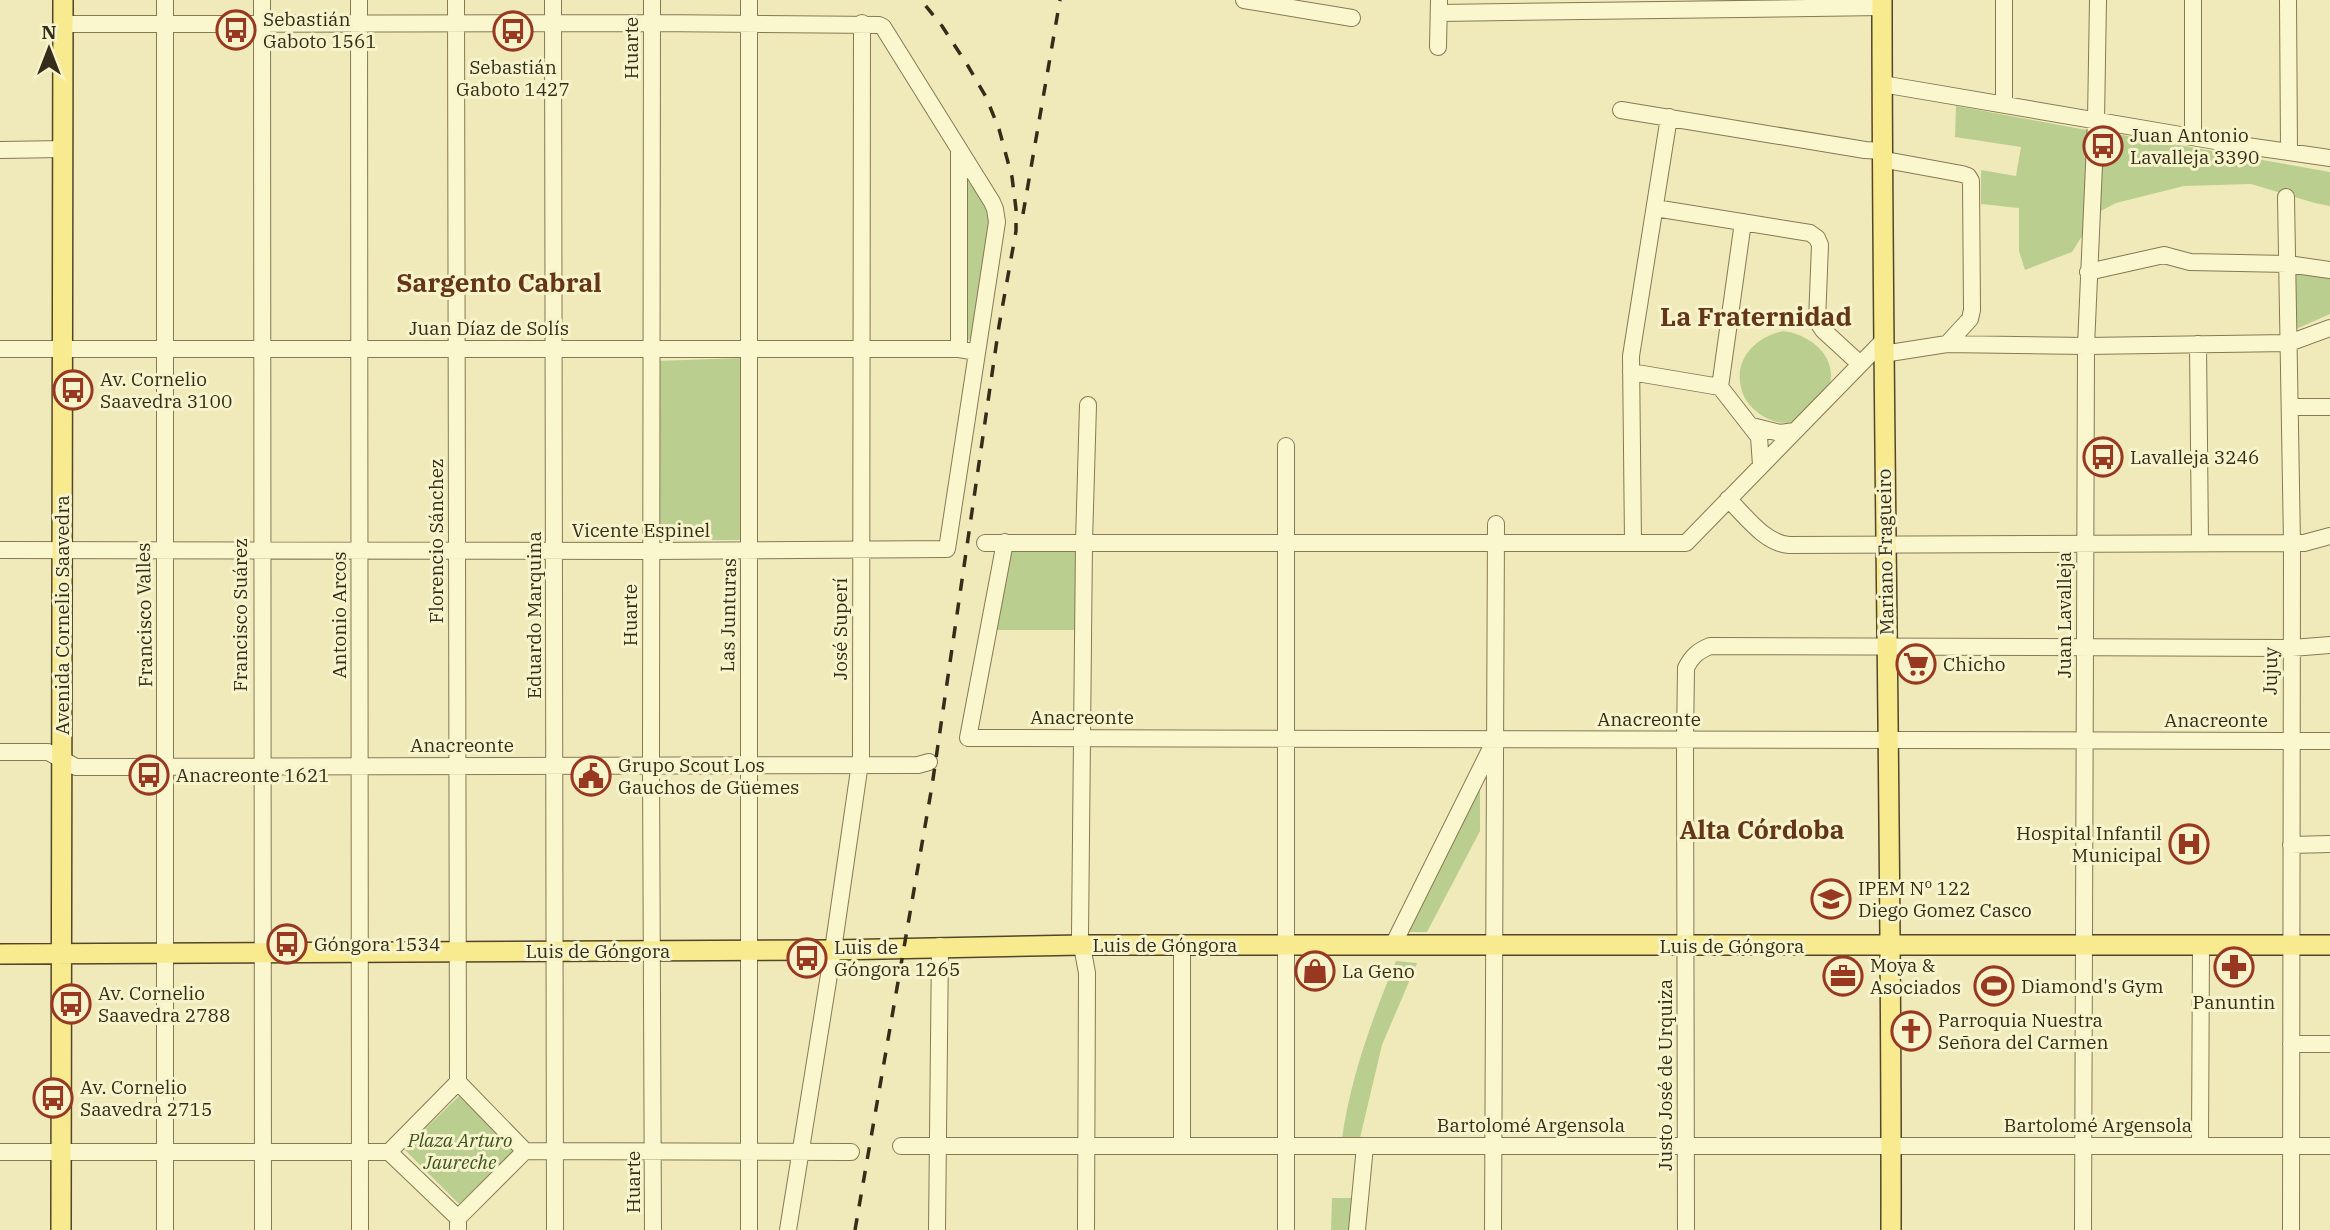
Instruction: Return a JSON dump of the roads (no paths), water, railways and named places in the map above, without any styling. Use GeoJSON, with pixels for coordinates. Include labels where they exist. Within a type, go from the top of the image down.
{"type":"FeatureCollection","features":[{"type":"Feature","properties":{"kind":"main road","name":"Avenida Cornelio Saavedra"},"geometry":{"type":"LineString","coordinates":[[61,1230],[63,0]]}},
{"type":"Feature","properties":{"kind":"main road","name":"Mariano Fragueiro"},"geometry":{"type":"LineString","coordinates":[[1882,4],[1882,84],[1887,156],[1883,348],[1891,946],[1891,1230]]}},
{"type":"Feature","properties":{"kind":"main road","name":"Luis de Góngora"},"geometry":{"type":"LineString","coordinates":[[0,954],[748,951],[1082,945],[2330,945]]}},
{"type":"Feature","properties":{"kind":"street","name":"Francisco Valles"},"geometry":{"type":"LineString","coordinates":[[164,0],[165,1230]]}},
{"type":"Feature","properties":{"kind":"street","name":"Francisco Suárez"},"geometry":{"type":"LineString","coordinates":[[262,0],[263,1230]]}},
{"type":"Feature","properties":{"kind":"street","name":"Antonio Arcos"},"geometry":{"type":"LineString","coordinates":[[359,0],[360,1230]]}},
{"type":"Feature","properties":{"kind":"street","name":"Florencio Sánchez"},"geometry":{"type":"LineString","coordinates":[[456,0],[458,1082]]}},
{"type":"Feature","properties":{"kind":"street","name":"Eduardo Marquina"},"geometry":{"type":"LineString","coordinates":[[553,0],[555,1230]]}},
{"type":"Feature","properties":{"kind":"street","name":"Huarte"},"geometry":{"type":"LineString","coordinates":[[652,0],[653,1230]]}},
{"type":"Feature","properties":{"kind":"street","name":"Las Junturas"},"geometry":{"type":"LineString","coordinates":[[749,0],[749,1230]]}},
{"type":"Feature","properties":{"kind":"street"},"geometry":{"type":"LineString","coordinates":[[1244,0],[1280,3],[1352,18]]}},
{"type":"Feature","properties":{"kind":"street"},"geometry":{"type":"LineString","coordinates":[[2004,0],[2004,104]]}},
{"type":"Feature","properties":{"kind":"street","name":"Juan Lavalleja"},"geometry":{"type":"LineString","coordinates":[[2083,1230],[2086,346],[2096,120],[2098,0]]}},
{"type":"Feature","properties":{"kind":"street"},"geometry":{"type":"LineString","coordinates":[[2193,0],[2193,136]]}},
{"type":"Feature","properties":{"kind":"street"},"geometry":{"type":"LineString","coordinates":[[2288,0],[2289,150]]}},
{"type":"Feature","properties":{"kind":"street"},"geometry":{"type":"LineString","coordinates":[[1438,47],[1439,6],[1882,4]]}},
{"type":"Feature","properties":{"kind":"street"},"geometry":{"type":"LineString","coordinates":[[63,24],[862,23],[883,27],[992,202],[997,216],[977,352]]}},
{"type":"Feature","properties":{"kind":"street","name":"José Superí"},"geometry":{"type":"LineString","coordinates":[[788,1230],[834,950],[860,764],[862,23]]}},
{"type":"Feature","properties":{"kind":"street"},"geometry":{"type":"LineString","coordinates":[[1882,84],[2330,158]]}},
{"type":"Feature","properties":{"kind":"street"},"geometry":{"type":"LineString","coordinates":[[1621,110],[1865,150],[1968,176],[1971,181],[1972,310],[1970,318],[1947,344]]}},
{"type":"Feature","properties":{"kind":"street"},"geometry":{"type":"LineString","coordinates":[[1633,542],[1631,356],[1669,117]]}},
{"type":"Feature","properties":{"kind":"street"},"geometry":{"type":"LineString","coordinates":[[0,150],[63,149]]}},
{"type":"Feature","properties":{"kind":"street"},"geometry":{"type":"LineString","coordinates":[[958,149],[959,349]]}},
{"type":"Feature","properties":{"kind":"street","name":"Jujuy"},"geometry":{"type":"LineString","coordinates":[[2286,197],[2292,543],[2291,1230]]}},
{"type":"Feature","properties":{"kind":"street"},"geometry":{"type":"LineString","coordinates":[[1656,208],[1810,233],[1817,238],[1820,245],[1817,321],[1823,330],[1860,364]]}},
{"type":"Feature","properties":{"kind":"street"},"geometry":{"type":"LineString","coordinates":[[1720,387],[1743,222]]}},
{"type":"Feature","properties":{"kind":"street"},"geometry":{"type":"LineString","coordinates":[[2088,272],[2164,255],[2190,262],[2288,264],[2330,271]]}},
{"type":"Feature","properties":{"kind":"street"},"geometry":{"type":"LineString","coordinates":[[985,543],[1686,543],[1860,364],[1883,348],[1947,344],[2086,346],[2289,343],[2330,328]]}},
{"type":"Feature","properties":{"kind":"street"},"geometry":{"type":"LineString","coordinates":[[2198,344],[2200,543]]}},
{"type":"Feature","properties":{"kind":"street","name":"Juan Díaz de Solís"},"geometry":{"type":"LineString","coordinates":[[0,349],[959,349],[977,352]]}},
{"type":"Feature","properties":{"kind":"street","name":"Vicente Espinel"},"geometry":{"type":"LineString","coordinates":[[0,550],[947,549],[977,352]]}},
{"type":"Feature","properties":{"kind":"street"},"geometry":{"type":"LineString","coordinates":[[1631,372],[1720,387],[1752,426],[1760,443],[1761,465]]}},
{"type":"Feature","properties":{"kind":"street"},"geometry":{"type":"LineString","coordinates":[[1086,1230],[1087,972],[1080,935],[1088,405]]}},
{"type":"Feature","properties":{"kind":"street"},"geometry":{"type":"LineString","coordinates":[[2290,407],[2330,407]]}},
{"type":"Feature","properties":{"kind":"street"},"geometry":{"type":"LineString","coordinates":[[1752,426],[1780,433],[1795,431]]}},
{"type":"Feature","properties":{"kind":"street"},"geometry":{"type":"LineString","coordinates":[[1286,446],[1286,1230]]}},
{"type":"Feature","properties":{"kind":"street"},"geometry":{"type":"LineString","coordinates":[[1728,499],[1778,544],[2304,543],[2330,537]]}},
{"type":"Feature","properties":{"kind":"street"},"geometry":{"type":"LineString","coordinates":[[1493,1230],[1496,524]]}},
{"type":"Feature","properties":{"kind":"street","name":"Anacreonte"},"geometry":{"type":"LineString","coordinates":[[1005,542],[968,738],[2330,741]]}},
{"type":"Feature","properties":{"kind":"street"},"geometry":{"type":"LineString","coordinates":[[1886,648],[2292,648],[2330,645]]}},
{"type":"Feature","properties":{"kind":"street","name":"Justo José de Urquiza"},"geometry":{"type":"LineString","coordinates":[[1686,1230],[1686,668],[1691,658],[1710,646],[1886,648]]}},
{"type":"Feature","properties":{"kind":"street"},"geometry":{"type":"LineString","coordinates":[[1393,945],[1494,740]]}},
{"type":"Feature","properties":{"kind":"street","name":"Anacreonte"},"geometry":{"type":"LineString","coordinates":[[0,752],[48,752],[76,768],[918,765],[929,762]]}},
{"type":"Feature","properties":{"kind":"street"},"geometry":{"type":"LineString","coordinates":[[2291,845],[2330,844]]}},
{"type":"Feature","properties":{"kind":"street"},"geometry":{"type":"LineString","coordinates":[[1182,945],[1182,1146]]}},
{"type":"Feature","properties":{"kind":"street"},"geometry":{"type":"LineString","coordinates":[[937,1230],[940,946]]}},
{"type":"Feature","properties":{"kind":"street"},"geometry":{"type":"LineString","coordinates":[[2200,1146],[2201,946]]}},
{"type":"Feature","properties":{"kind":"street"},"geometry":{"type":"LineString","coordinates":[[2291,1044],[2330,1044]]}},
{"type":"Feature","properties":{"kind":"street"},"geometry":{"type":"LineString","coordinates":[[0,1152],[389,1152],[458,1082],[525,1151],[851,1152]]}},
{"type":"Feature","properties":{"kind":"street","name":"Bartolomé Argensola"},"geometry":{"type":"LineString","coordinates":[[901,1146],[2330,1146]]}},
{"type":"Feature","properties":{"kind":"street"},"geometry":{"type":"LineString","coordinates":[[1357,1230],[1365,1146]]}},
{"type":"Feature","properties":{"kind":"street"},"geometry":{"type":"LineString","coordinates":[[389,1152],[458,1224],[525,1151]]}},
{"type":"Feature","properties":{"kind":"railway"},"geometry":{"type":"LineString","coordinates":[[855,1230],[932,786],[999,326],[1016,231],[1012,177],[999,129],[986,97],[942,26],[921,0]]}},
{"type":"Feature","properties":{"kind":"railway"},"geometry":{"type":"LineString","coordinates":[[1023,214],[1060,0]]}},
{"type":"Feature","properties":{"kind":"place","name":"Sebastián Gaboto 1561"},"geometry":{"type":"Point","coordinates":[236,30]}},
{"type":"Feature","properties":{"kind":"place","name":"Sebastián Gaboto 1427"},"geometry":{"type":"Point","coordinates":[513,31]}},
{"type":"Feature","properties":{"kind":"place","name":"Juan Antonio Lavalleja 3390"},"geometry":{"type":"Point","coordinates":[2103,146]}},
{"type":"Feature","properties":{"kind":"place","name":"Av. Cornelio Saavedra 3100"},"geometry":{"type":"Point","coordinates":[73,390]}},
{"type":"Feature","properties":{"kind":"place","name":"Lavalleja 3246"},"geometry":{"type":"Point","coordinates":[2103,457]}},
{"type":"Feature","properties":{"kind":"place","name":"Chicho"},"geometry":{"type":"Point","coordinates":[1916,664]}},
{"type":"Feature","properties":{"kind":"place","name":"Anacreonte 1621"},"geometry":{"type":"Point","coordinates":[149,775]}},
{"type":"Feature","properties":{"kind":"place","name":"Grupo Scout Los Gauchos de Güemes"},"geometry":{"type":"Point","coordinates":[591,776]}},
{"type":"Feature","properties":{"kind":"place","name":"Hospital Infantil Municipal"},"geometry":{"type":"Point","coordinates":[2189,844]}},
{"type":"Feature","properties":{"kind":"place","name":"IPEM Nº 122 Diego Gomez Casco"},"geometry":{"type":"Point","coordinates":[1831,899]}},
{"type":"Feature","properties":{"kind":"place","name":"Góngora 1534"},"geometry":{"type":"Point","coordinates":[287,944]}},
{"type":"Feature","properties":{"kind":"place","name":"Luis de Góngora 1265"},"geometry":{"type":"Point","coordinates":[807,958]}},
{"type":"Feature","properties":{"kind":"place","name":"Panuntin"},"geometry":{"type":"Point","coordinates":[2234,967]}},
{"type":"Feature","properties":{"kind":"place","name":"La Geno"},"geometry":{"type":"Point","coordinates":[1315,971]}},
{"type":"Feature","properties":{"kind":"place","name":"Moya & Asociados"},"geometry":{"type":"Point","coordinates":[1843,976]}},
{"type":"Feature","properties":{"kind":"place","name":"Diamond's Gym"},"geometry":{"type":"Point","coordinates":[1994,986]}},
{"type":"Feature","properties":{"kind":"place","name":"Av. Cornelio Saavedra 2788"},"geometry":{"type":"Point","coordinates":[71,1004]}},
{"type":"Feature","properties":{"kind":"place","name":"Parroquia Nuestra Señora del Carmen"},"geometry":{"type":"Point","coordinates":[1911,1031]}},
{"type":"Feature","properties":{"kind":"place","name":"Av. Cornelio Saavedra 2715"},"geometry":{"type":"Point","coordinates":[53,1098]}},
{"type":"Feature","properties":{"kind":"district","name":"Sargento Cabral"},"geometry":{"type":"Point","coordinates":[499,282]}},
{"type":"Feature","properties":{"kind":"district","name":"La Fraternidad"},"geometry":{"type":"Point","coordinates":[1756,316]}},
{"type":"Feature","properties":{"kind":"district","name":"Alta Córdoba"},"geometry":{"type":"Point","coordinates":[1762,829]}},
{"type":"Feature","properties":{"kind":"park label","name":"Plaza Arturo Jaureche"},"geometry":{"type":"Point","coordinates":[460,1151]}}]}
